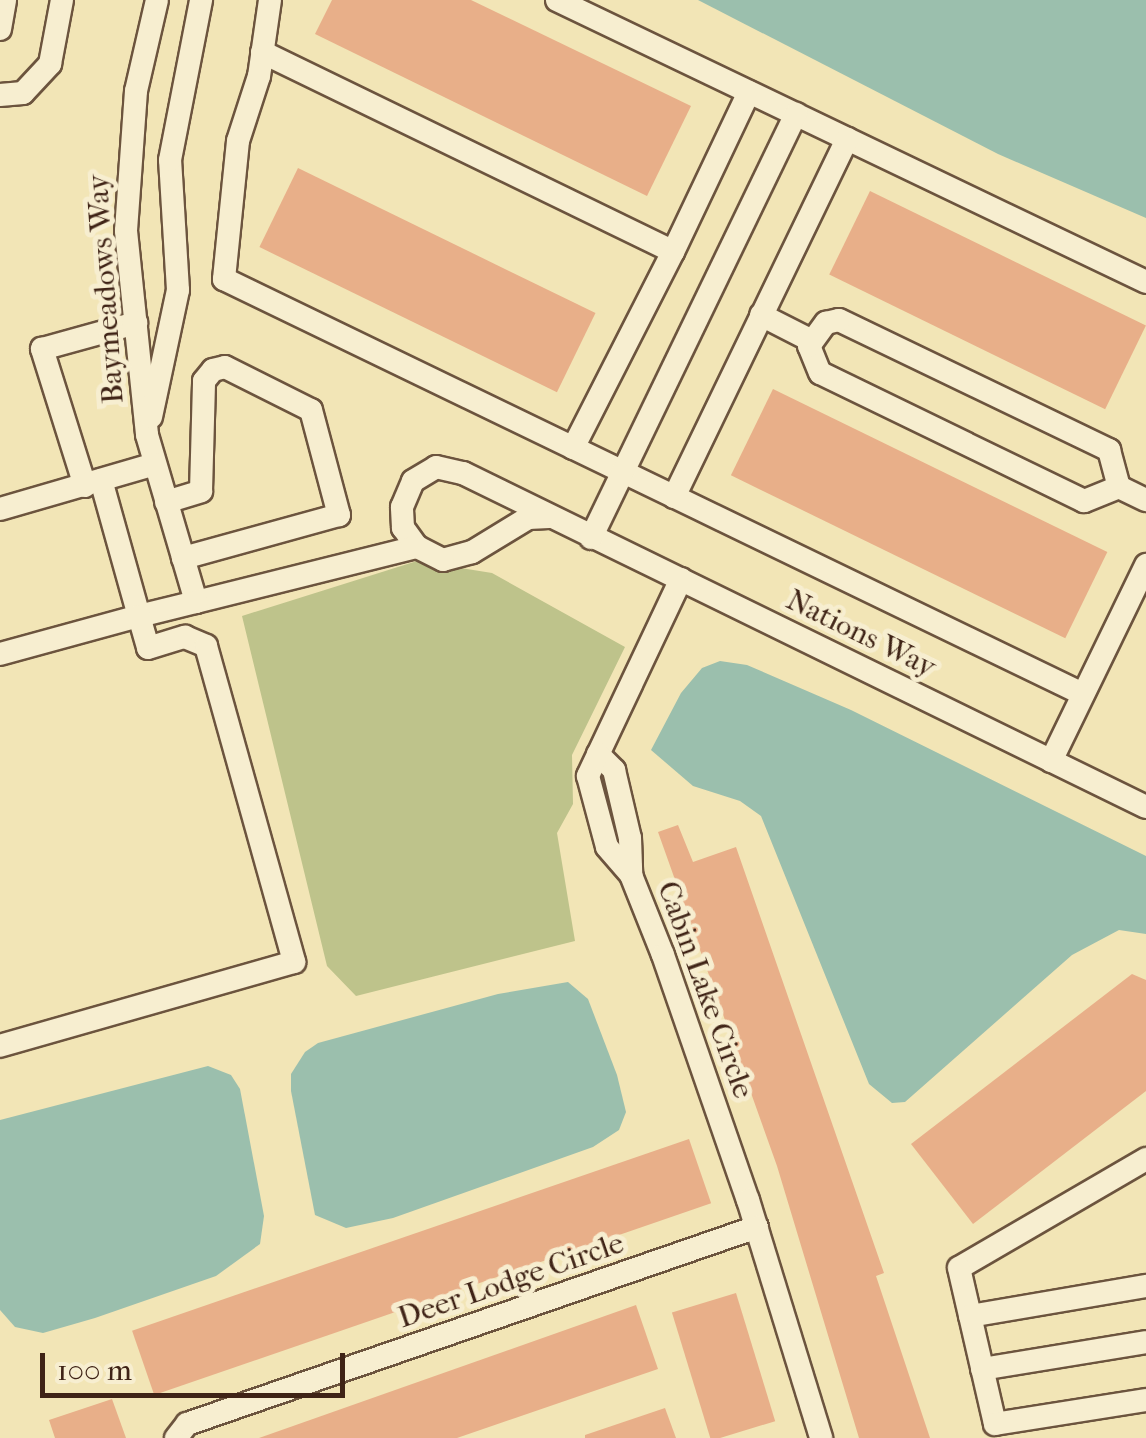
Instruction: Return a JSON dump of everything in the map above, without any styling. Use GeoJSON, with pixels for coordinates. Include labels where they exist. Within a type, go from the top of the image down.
{"type":"FeatureCollection","features":[{"type":"Feature","properties":{"kind":"street"},"geometry":{"type":"LineString","coordinates":[[0,28],[5,0]]}},
{"type":"Feature","properties":{"kind":"street"},"geometry":{"type":"LineString","coordinates":[[0,95],[23,93],[50,64],[62,0]]}},
{"type":"Feature","properties":{"kind":"street"},"geometry":{"type":"LineString","coordinates":[[156,0],[177,8],[189,0]]}},
{"type":"Feature","properties":{"kind":"street","name":"Baymeadows Way"},"geometry":{"type":"LineString","coordinates":[[146,435],[126,171],[156,0]]}},
{"type":"Feature","properties":{"kind":"street","name":"Baymeadows Way"},"geometry":{"type":"LineString","coordinates":[[146,435],[177,276],[170,160],[201,0]]}},
{"type":"Feature","properties":{"kind":"street"},"geometry":{"type":"LineString","coordinates":[[266,0],[262,52],[238,141],[224,280],[1083,694]]}},
{"type":"Feature","properties":{"kind":"street"},"geometry":{"type":"LineString","coordinates":[[557,0],[1146,282]]}},
{"type":"Feature","properties":{"kind":"street"},"geometry":{"type":"LineString","coordinates":[[262,52],[673,252]]}},
{"type":"Feature","properties":{"kind":"street"},"geometry":{"type":"LineString","coordinates":[[573,448],[749,92]]}},
{"type":"Feature","properties":{"kind":"street"},"geometry":{"type":"LineString","coordinates":[[591,538],[796,114]]}},
{"type":"Feature","properties":{"kind":"street"},"geometry":{"type":"LineString","coordinates":[[674,497],[846,139]]}},
{"type":"Feature","properties":{"kind":"street"},"geometry":{"type":"LineString","coordinates":[[132,281],[177,276]]}},
{"type":"Feature","properties":{"kind":"street"},"geometry":{"type":"LineString","coordinates":[[762,316],[812,341],[820,373],[1084,502],[1119,488],[1146,500]]}},
{"type":"Feature","properties":{"kind":"street"},"geometry":{"type":"LineString","coordinates":[[812,341],[826,324],[839,320],[1109,450],[1119,488]]}},
{"type":"Feature","properties":{"kind":"street"},"geometry":{"type":"LineString","coordinates":[[0,1046],[294,962],[206,646],[185,637],[148,648],[42,349],[136,323]]}},
{"type":"Feature","properties":{"kind":"street"},"geometry":{"type":"LineString","coordinates":[[166,502],[201,490],[204,381],[213,370],[225,367],[311,410],[340,515],[183,558]]}},
{"type":"Feature","properties":{"kind":"street"},"geometry":{"type":"LineString","coordinates":[[146,435],[196,602]]}},
{"type":"Feature","properties":{"kind":"street"},"geometry":{"type":"LineString","coordinates":[[0,509],[155,464]]}},
{"type":"Feature","properties":{"kind":"street","name":"Nations Way"},"geometry":{"type":"LineString","coordinates":[[417,547],[402,528],[402,506],[412,481],[436,467],[463,472],[1146,807]]}},
{"type":"Feature","properties":{"kind":"street"},"geometry":{"type":"LineString","coordinates":[[0,654],[417,547],[443,560],[472,552],[528,518],[549,517]]}},
{"type":"Feature","properties":{"kind":"street"},"geometry":{"type":"LineString","coordinates":[[1051,761],[1146,565]]}},
{"type":"Feature","properties":{"kind":"street","name":"Cabin Lake Circle"},"geometry":{"type":"LineString","coordinates":[[681,580],[588,776],[607,847],[630,875],[757,1227],[820,1438]]}},
{"type":"Feature","properties":{"kind":"street"},"geometry":{"type":"LineString","coordinates":[[1146,1159],[959,1268],[994,1424],[1146,1400]]}},
{"type":"Feature","properties":{"kind":"street","name":"Deer Lodge Circle"},"geometry":{"type":"LineString","coordinates":[[176,1438],[188,1424],[757,1227]]}},
{"type":"Feature","properties":{"kind":"street"},"geometry":{"type":"LineString","coordinates":[[970,1316],[1146,1286]]}},
{"type":"Feature","properties":{"kind":"street"},"geometry":{"type":"LineString","coordinates":[[982,1369],[1146,1342]]}},
{"type":"Feature","properties":{"kind":"green space"},"geometry":{"type":"Polygon","coordinates":[[[417,561],[492,573],[625,647],[572,755],[573,804],[557,833],[575,941],[356,996],[327,966],[242,616],[417,561]]]}},
{"type":"Feature","properties":{"kind":"shaded area"},"geometry":{"type":"Polygon","coordinates":[[[698,0],[1146,0],[1146,218],[998,154],[698,0]]]}},
{"type":"Feature","properties":{"kind":"shaded area"},"geometry":{"type":"Polygon","coordinates":[[[720,661],[747,665],[851,710],[1146,856],[1146,934],[1119,930],[1072,955],[905,1102],[892,1103],[869,1084],[761,816],[740,801],[693,786],[651,750],[681,693],[702,668],[720,661]]]}},
{"type":"Feature","properties":{"kind":"shaded area"},"geometry":{"type":"Polygon","coordinates":[[[568,982],[588,999],[617,1075],[626,1112],[619,1130],[593,1147],[393,1218],[346,1228],[315,1215],[291,1091],[291,1074],[305,1052],[318,1043],[498,994],[568,982]]]}},
{"type":"Feature","properties":{"kind":"shaded area"},"geometry":{"type":"Polygon","coordinates":[[[208,1066],[231,1075],[240,1089],[264,1216],[260,1244],[216,1276],[95,1318],[43,1333],[15,1327],[0,1310],[0,1120],[208,1066]]]}},
{"type":"Feature","properties":{"kind":"building"},"geometry":{"type":"Polygon","coordinates":[[[332,0],[471,0],[691,106],[647,196],[315,34],[332,0]]]}},
{"type":"Feature","properties":{"kind":"building"},"geometry":{"type":"Polygon","coordinates":[[[298,168],[596,313],[557,392],[259,247],[298,168]]]}},
{"type":"Feature","properties":{"kind":"building"},"geometry":{"type":"Polygon","coordinates":[[[870,191],[1146,326],[1105,409],[829,275],[870,191]]]}},
{"type":"Feature","properties":{"kind":"building"},"geometry":{"type":"Polygon","coordinates":[[[773,389],[1107,552],[1065,638],[731,475],[773,389]]]}},
{"type":"Feature","properties":{"kind":"building"},"geometry":{"type":"Polygon","coordinates":[[[678,825],[693,862],[736,847],[884,1273],[876,1276],[930,1438],[859,1438],[777,1166],[658,832],[678,825]]]}},
{"type":"Feature","properties":{"kind":"building"},"geometry":{"type":"Polygon","coordinates":[[[1132,974],[1146,980],[1146,1091],[973,1224],[911,1144],[1132,974]]]}},
{"type":"Feature","properties":{"kind":"building"},"geometry":{"type":"Polygon","coordinates":[[[689,1139],[711,1203],[154,1395],[132,1331],[689,1139]]]}},
{"type":"Feature","properties":{"kind":"building"},"geometry":{"type":"Polygon","coordinates":[[[736,1293],[775,1421],[710,1438],[672,1313],[736,1293]]]}},
{"type":"Feature","properties":{"kind":"building"},"geometry":{"type":"Polygon","coordinates":[[[636,1305],[658,1369],[457,1438],[259,1438],[636,1305]]]}},
{"type":"Feature","properties":{"kind":"building"},"geometry":{"type":"Polygon","coordinates":[[[112,1399],[126,1438],[55,1438],[49,1420],[112,1399]]]}},
{"type":"Feature","properties":{"kind":"building"},"geometry":{"type":"Polygon","coordinates":[[[665,1408],[676,1438],[585,1438],[585,1435],[665,1408]]]}}]}
